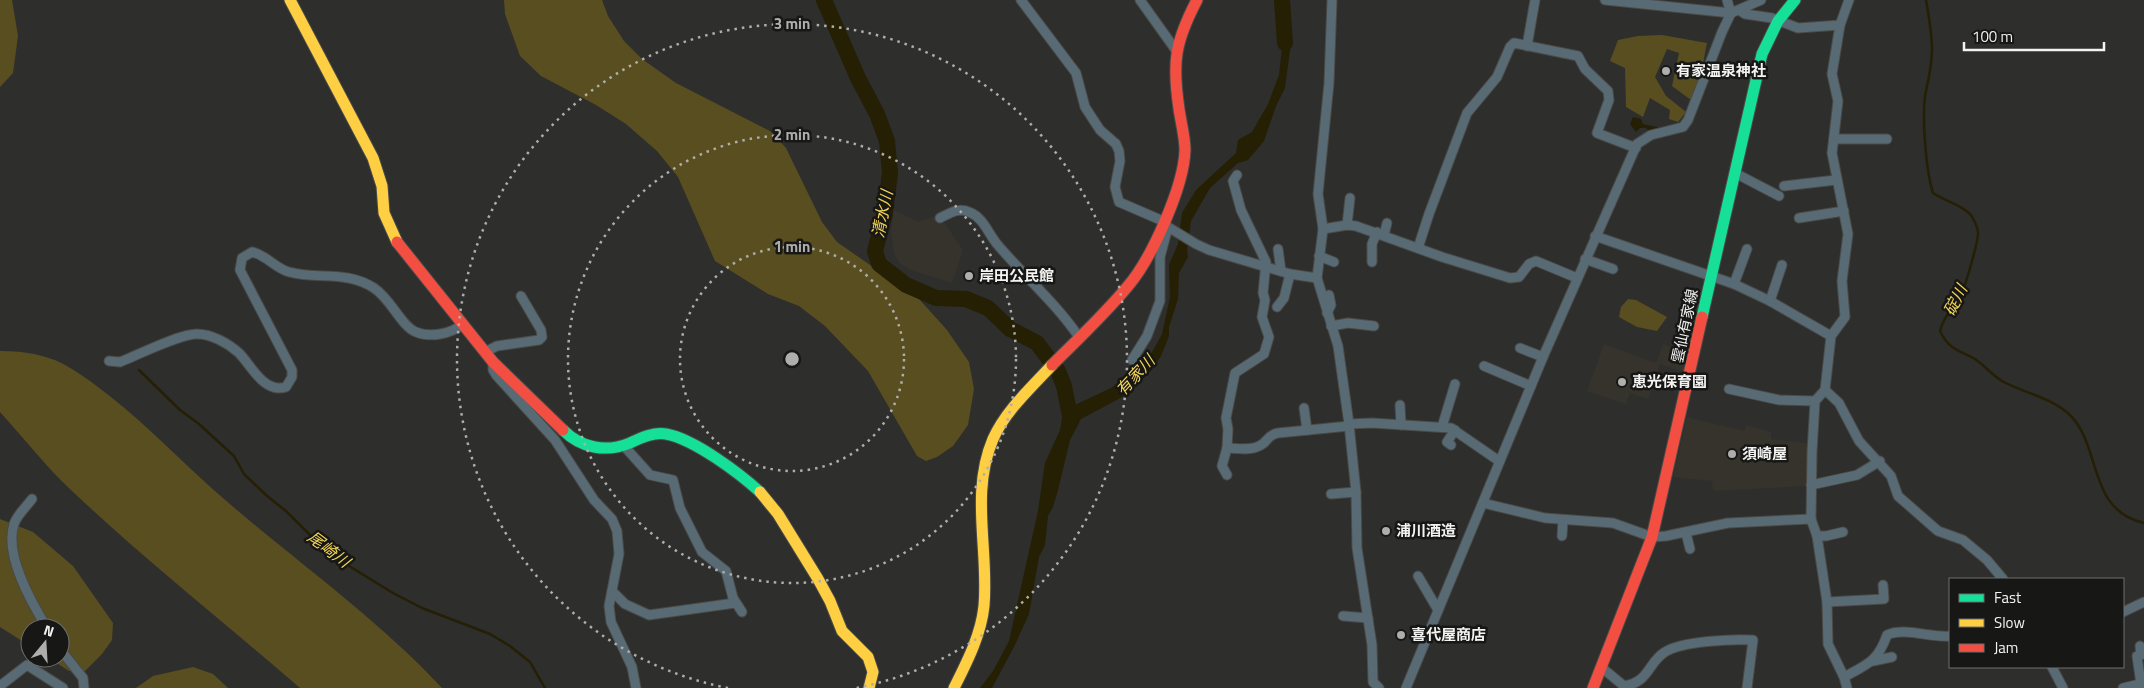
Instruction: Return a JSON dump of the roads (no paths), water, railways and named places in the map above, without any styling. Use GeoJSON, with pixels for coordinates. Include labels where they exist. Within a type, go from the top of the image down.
{"type":"FeatureCollection","features":[{"type":"Feature","properties":{"kind":"street"},"geometry":{"type":"LineString","coordinates":[[290,0],[373,158],[382,186],[384,213],[396,241],[493,362],[569,436],[581,444],[602,450],[624,446],[650,434],[660,432],[670,434],[701,451],[755,487],[765,497],[815,575],[829,600],[839,626],[866,653],[872,664],[874,674],[869,688]]}},
{"type":"Feature","properties":{"kind":"street"},"geometry":{"type":"LineString","coordinates":[[1021,0],[1076,73],[1085,107],[1100,130],[1116,144],[1120,151],[1115,187],[1119,202],[1167,226],[1196,244],[1290,274],[1317,278]]}},
{"type":"Feature","properties":{"kind":"street"},"geometry":{"type":"LineString","coordinates":[[1140,0],[1175,49]]}},
{"type":"Feature","properties":{"kind":"street"},"geometry":{"type":"LineString","coordinates":[[1132,360],[1147,336],[1160,301],[1160,257],[1182,171],[1185,151],[1174,70],[1175,49],[1182,27],[1197,0]]}},
{"type":"Feature","properties":{"kind":"street"},"geometry":{"type":"LineString","coordinates":[[1332,0],[1329,83],[1318,194],[1323,229],[1317,278],[1338,346],[1356,492],[1357,548],[1372,645],[1373,682],[1379,688]]}},
{"type":"Feature","properties":{"kind":"street"},"geometry":{"type":"LineString","coordinates":[[1527,46],[1534,0]]}},
{"type":"Feature","properties":{"kind":"street"},"geometry":{"type":"LineString","coordinates":[[1605,0],[1735,12],[1778,21],[1798,28],[1840,25]]}},
{"type":"Feature","properties":{"kind":"street"},"geometry":{"type":"LineString","coordinates":[[1727,0],[1735,12]]}},
{"type":"Feature","properties":{"kind":"street"},"geometry":{"type":"LineString","coordinates":[[1406,688],[1543,357],[1637,144],[1651,135],[1683,127],[1688,120],[1722,32],[1735,12],[1761,0]]}},
{"type":"Feature","properties":{"kind":"street","name":"雲仙有家線"},"geometry":{"type":"LineString","coordinates":[[1593,688],[1652,537],[1762,54],[1778,21],[1795,0]]}},
{"type":"Feature","properties":{"kind":"street"},"geometry":{"type":"LineString","coordinates":[[1847,688],[1844,677],[1828,644],[1827,602],[1817,536],[1812,520],[1811,485],[1815,402],[1825,390],[1831,336],[1845,318],[1842,281],[1848,234],[1832,153],[1838,101],[1832,74],[1840,25],[1849,0]]}},
{"type":"Feature","properties":{"kind":"street"},"geometry":{"type":"LineString","coordinates":[[1418,248],[1467,113],[1497,77],[1510,47],[1514,43],[1578,56],[1585,70],[1608,91],[1609,100],[1597,133],[1636,148]]}},
{"type":"Feature","properties":{"kind":"street"},"geometry":{"type":"LineString","coordinates":[[1834,139],[1887,139]]}},
{"type":"Feature","properties":{"kind":"street"},"geometry":{"type":"LineString","coordinates":[[1735,173],[1779,196]]}},
{"type":"Feature","properties":{"kind":"street"},"geometry":{"type":"LineString","coordinates":[[1227,475],[1222,466],[1227,448],[1228,429],[1226,418],[1235,373],[1264,354],[1269,337],[1262,317],[1265,300],[1263,291],[1266,266],[1262,252],[1240,206],[1234,181],[1237,176]]}},
{"type":"Feature","properties":{"kind":"street"},"geometry":{"type":"LineString","coordinates":[[1784,186],[1836,180]]}},
{"type":"Feature","properties":{"kind":"street"},"geometry":{"type":"LineString","coordinates":[[1347,225],[1350,198]]}},
{"type":"Feature","properties":{"kind":"street"},"geometry":{"type":"LineString","coordinates":[[940,218],[961,210],[967,210],[977,216],[996,244],[1064,314],[1079,337]]}},
{"type":"Feature","properties":{"kind":"street"},"geometry":{"type":"LineString","coordinates":[[1799,218],[1844,211]]}},
{"type":"Feature","properties":{"kind":"street"},"geometry":{"type":"LineString","coordinates":[[1372,262],[1372,244],[1388,223]]}},
{"type":"Feature","properties":{"kind":"street"},"geometry":{"type":"LineString","coordinates":[[1323,229],[1347,225],[1381,233],[1418,248],[1510,278],[1519,277],[1529,264],[1536,261],[1577,278]]}},
{"type":"Feature","properties":{"kind":"street"},"geometry":{"type":"LineString","coordinates":[[954,688],[971,654],[983,614],[986,592],[980,502],[981,481],[985,460],[1001,422],[1038,379],[1133,279],[1167,226]]}},
{"type":"Feature","properties":{"kind":"street"},"geometry":{"type":"LineString","coordinates":[[1595,236],[1734,284],[1770,301],[1831,336]]}},
{"type":"Feature","properties":{"kind":"street"},"geometry":{"type":"LineString","coordinates":[[1278,249],[1281,270]]}},
{"type":"Feature","properties":{"kind":"street"},"geometry":{"type":"LineString","coordinates":[[1734,284],[1747,249]]}},
{"type":"Feature","properties":{"kind":"street"},"geometry":{"type":"LineString","coordinates":[[109,361],[120,362],[190,334],[207,335],[233,348],[264,382],[277,389],[286,387],[292,378],[292,370],[240,270],[242,258],[252,252],[261,255],[271,264],[288,272],[342,276],[366,283],[386,298],[406,326],[416,332],[426,335],[448,332],[463,324]]}},
{"type":"Feature","properties":{"kind":"street"},"geometry":{"type":"LineString","coordinates":[[1320,256],[1334,262]]}},
{"type":"Feature","properties":{"kind":"street"},"geometry":{"type":"LineString","coordinates":[[1585,259],[1613,269]]}},
{"type":"Feature","properties":{"kind":"street"},"geometry":{"type":"LineString","coordinates":[[1770,301],[1782,264]]}},
{"type":"Feature","properties":{"kind":"street"},"geometry":{"type":"LineString","coordinates":[[1277,307],[1284,298],[1290,274]]}},
{"type":"Feature","properties":{"kind":"street"},"geometry":{"type":"LineString","coordinates":[[1327,313],[1331,305],[1329,295]]}},
{"type":"Feature","properties":{"kind":"street"},"geometry":{"type":"LineString","coordinates":[[485,352],[497,346],[538,340],[542,337],[541,330],[521,296]]}},
{"type":"Feature","properties":{"kind":"street"},"geometry":{"type":"LineString","coordinates":[[1331,326],[1348,323],[1374,326]]}},
{"type":"Feature","properties":{"kind":"street"},"geometry":{"type":"LineString","coordinates":[[1520,348],[1543,357]]}},
{"type":"Feature","properties":{"kind":"street"},"geometry":{"type":"LineString","coordinates":[[493,362],[496,375],[555,440],[594,500],[612,519],[620,542],[609,606],[611,622],[632,667],[636,688]]}},
{"type":"Feature","properties":{"kind":"street"},"geometry":{"type":"LineString","coordinates":[[1484,366],[1531,386]]}},
{"type":"Feature","properties":{"kind":"street"},"geometry":{"type":"LineString","coordinates":[[1442,427],[1455,384]]}},
{"type":"Feature","properties":{"kind":"street"},"geometry":{"type":"LineString","coordinates":[[1729,389],[1779,400],[1815,402]]}},
{"type":"Feature","properties":{"kind":"street"},"geometry":{"type":"LineString","coordinates":[[1825,390],[1839,403],[1860,440],[1891,476],[1898,496],[1938,531],[1963,540],[1987,560],[2002,578]]}},
{"type":"Feature","properties":{"kind":"street"},"geometry":{"type":"LineString","coordinates":[[1400,406],[1401,425]]}},
{"type":"Feature","properties":{"kind":"street"},"geometry":{"type":"LineString","coordinates":[[1304,408],[1307,430]]}},
{"type":"Feature","properties":{"kind":"street"},"geometry":{"type":"LineString","coordinates":[[1227,448],[1260,446],[1271,434],[1372,422],[1442,427],[1455,430],[1499,461]]}},
{"type":"Feature","properties":{"kind":"street"},"geometry":{"type":"LineString","coordinates":[[1451,445],[1447,442],[1455,430]]}},
{"type":"Feature","properties":{"kind":"street"},"geometry":{"type":"LineString","coordinates":[[624,446],[650,475],[673,480],[680,508],[702,552],[726,571],[735,603],[742,612]]}},
{"type":"Feature","properties":{"kind":"street"},"geometry":{"type":"LineString","coordinates":[[1811,485],[1857,475],[1880,461]]}},
{"type":"Feature","properties":{"kind":"street"},"geometry":{"type":"LineString","coordinates":[[1331,494],[1356,492]]}},
{"type":"Feature","properties":{"kind":"street"},"geometry":{"type":"LineString","coordinates":[[32,499],[16,521],[12,534],[12,548],[15,564],[42,618]]}},
{"type":"Feature","properties":{"kind":"street"},"geometry":{"type":"LineString","coordinates":[[1483,503],[1545,518],[1613,524],[1652,537],[1686,533],[1728,523],[1812,520]]}},
{"type":"Feature","properties":{"kind":"street"},"geometry":{"type":"LineString","coordinates":[[1562,536],[1563,520]]}},
{"type":"Feature","properties":{"kind":"street"},"geometry":{"type":"LineString","coordinates":[[1817,536],[1843,532]]}},
{"type":"Feature","properties":{"kind":"street"},"geometry":{"type":"LineString","coordinates":[[1686,533],[1690,549]]}},
{"type":"Feature","properties":{"kind":"street"},"geometry":{"type":"LineString","coordinates":[[1418,576],[1438,610]]}},
{"type":"Feature","properties":{"kind":"street"},"geometry":{"type":"LineString","coordinates":[[1827,602],[1884,599],[1883,585]]}},
{"type":"Feature","properties":{"kind":"street"},"geometry":{"type":"LineString","coordinates":[[612,591],[625,604],[649,615],[735,603]]}},
{"type":"Feature","properties":{"kind":"street"},"geometry":{"type":"LineString","coordinates":[[2124,612],[2144,602]]}},
{"type":"Feature","properties":{"kind":"street"},"geometry":{"type":"LineString","coordinates":[[1343,616],[1368,618]]}},
{"type":"Feature","properties":{"kind":"street"},"geometry":{"type":"LineString","coordinates":[[1873,661],[1884,647],[1887,635],[1892,633],[1916,633],[1937,637],[1949,636]]}},
{"type":"Feature","properties":{"kind":"street"},"geometry":{"type":"LineString","coordinates":[[1601,667],[1624,687],[1632,685],[1644,677],[1660,656],[1672,648],[1708,642],[1753,640],[1747,688]]}},
{"type":"Feature","properties":{"kind":"street"},"geometry":{"type":"LineString","coordinates":[[2123,688],[2143,684],[2134,657],[2141,655],[2140,646]]}},
{"type":"Feature","properties":{"kind":"street"},"geometry":{"type":"LineString","coordinates":[[1844,677],[1873,661],[1892,657]]}},
{"type":"Feature","properties":{"kind":"street"},"geometry":{"type":"LineString","coordinates":[[70,662],[83,678],[84,688]]}},
{"type":"Feature","properties":{"kind":"street"},"geometry":{"type":"LineString","coordinates":[[0,686],[27,665],[63,688]]}},
{"type":"Feature","properties":{"kind":"street"},"geometry":{"type":"LineString","coordinates":[[2053,668],[2063,688]]}},
{"type":"Feature","properties":{"kind":"water"},"geometry":{"type":"Polygon","coordinates":[[[1286,11],[1290,50],[1285,88],[1276,106],[1264,141],[1248,160],[1238,163],[1210,188],[1191,221],[1187,250],[1188,257],[1179,273],[1178,299],[1169,327],[1169,336],[1161,356],[1151,371],[1126,395],[1081,419],[1070,440],[1058,490],[1048,516],[1045,545],[1039,557],[1029,614],[992,688],[980,688],[993,671],[1009,641],[1038,511],[1045,463],[1060,430],[1062,419],[1075,405],[1111,388],[1146,363],[1162,334],[1170,297],[1169,265],[1178,244],[1182,213],[1196,190],[1236,153],[1238,140],[1252,132],[1268,104],[1279,75],[1286,11]]]}},
{"type":"Feature","properties":{"kind":"water"},"geometry":{"type":"Polygon","coordinates":[[[1633,117],[1641,119],[1643,124],[1661,128],[1649,131],[1646,128],[1640,128],[1636,132],[1630,124],[1633,117]]]}},
{"type":"Feature","properties":{"kind":"waterway","name":"清水川"},"geometry":{"type":"LineString","coordinates":[[824,0],[858,78],[877,114],[887,141],[890,173],[885,213],[875,251],[879,264],[906,285],[936,298],[966,299],[988,308],[1010,329],[1037,343],[1058,371],[1064,386],[1071,421]]}},
{"type":"Feature","properties":{"kind":"waterway","name":"有家川"},"geometry":{"type":"LineString","coordinates":[[1282,0],[1285,43]]}},
{"type":"Feature","properties":{"kind":"waterway","name":"碇川"},"geometry":{"type":"LineString","coordinates":[[1926,0],[1932,50],[1931,68],[1925,96],[1924,131],[1933,193],[1970,214],[1978,232],[1974,254],[1961,294],[1946,317],[1940,331],[1951,346],[1975,359],[2002,381],[2046,399],[2070,415],[2080,428],[2104,492],[2113,505],[2126,516],[2144,523]]}},
{"type":"Feature","properties":{"kind":"waterway","name":"尾崎川"},"geometry":{"type":"LineString","coordinates":[[139,370],[180,410],[199,424],[234,456],[244,474],[287,512],[328,553],[393,593],[422,608],[490,634],[510,646],[530,662],[545,688]]}},
{"type":"Feature","properties":{"kind":"place","name":"有家温泉神社"},"geometry":{"type":"Point","coordinates":[1666,71]}},
{"type":"Feature","properties":{"kind":"place","name":"岸田公民館"},"geometry":{"type":"Point","coordinates":[969,276]}},
{"type":"Feature","properties":{"kind":"place","name":"恵光保育園"},"geometry":{"type":"Point","coordinates":[1622,382]}},
{"type":"Feature","properties":{"kind":"place","name":"須崎屋"},"geometry":{"type":"Point","coordinates":[1732,454]}},
{"type":"Feature","properties":{"kind":"place","name":"浦川酒造"},"geometry":{"type":"Point","coordinates":[1386,531]}},
{"type":"Feature","properties":{"kind":"place","name":"喜代屋商店"},"geometry":{"type":"Point","coordinates":[1401,635]}}]}
